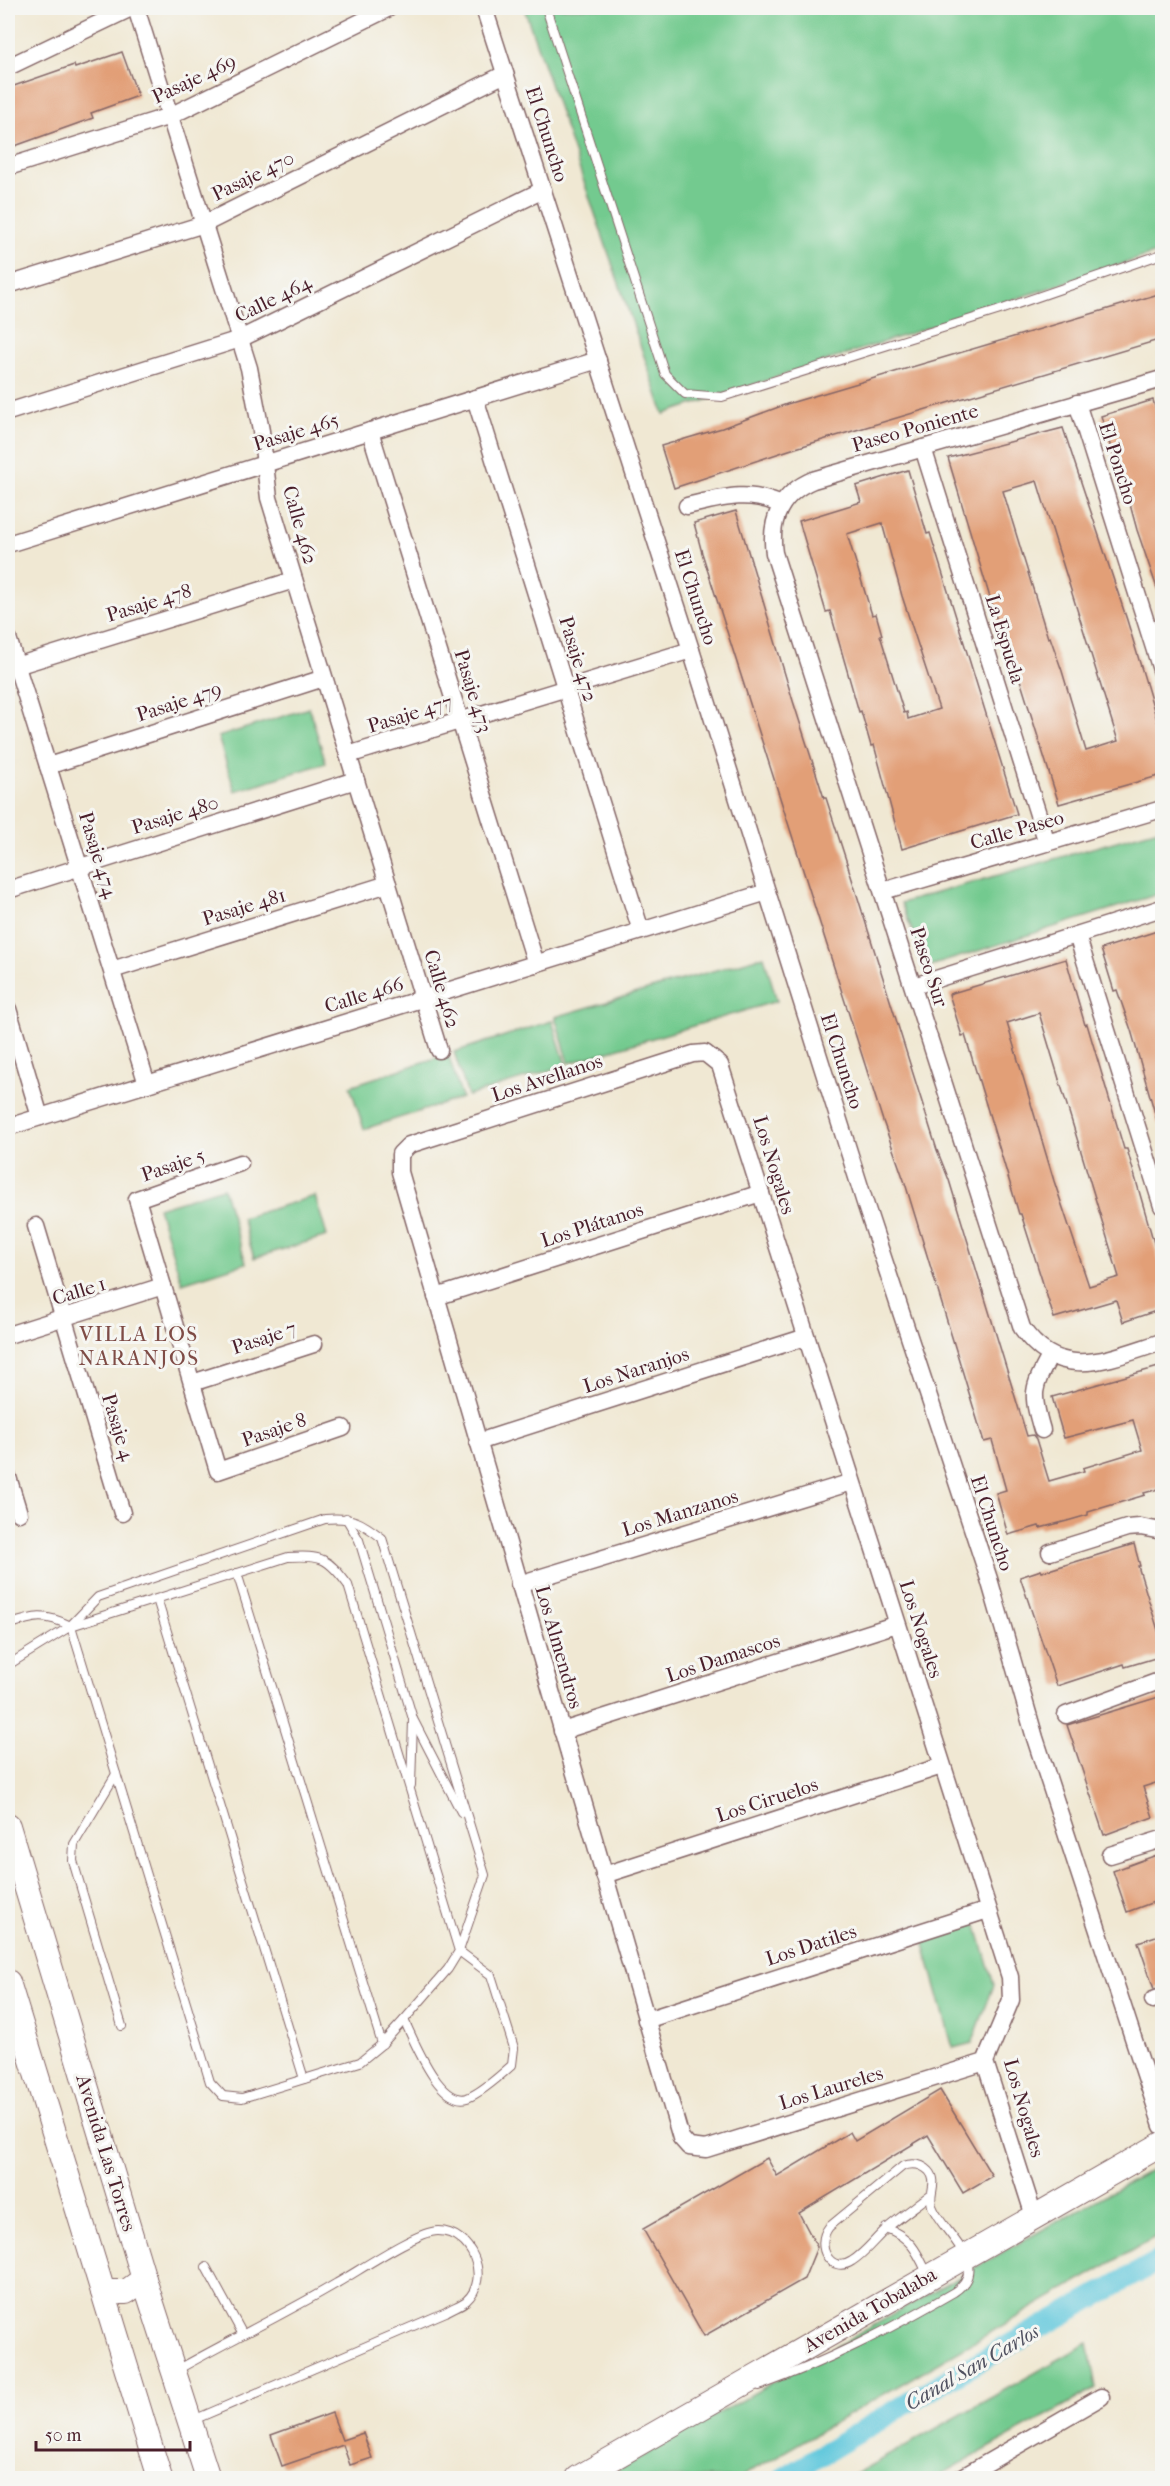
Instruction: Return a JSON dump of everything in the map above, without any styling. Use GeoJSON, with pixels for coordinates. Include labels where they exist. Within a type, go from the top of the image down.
{"type":"FeatureCollection","features":[{"type":"Feature","properties":{"kind":"main road","name":"Avenida Las Torres"},"geometry":{"type":"LineString","coordinates":[[8,1826],[144,2279],[208,2478]]}},
{"type":"Feature","properties":{"kind":"main road"},"geometry":{"type":"LineString","coordinates":[[9,1994],[160,2478]]}},
{"type":"Feature","properties":{"kind":"main road","name":"Avenida Tobalaba"},"geometry":{"type":"LineString","coordinates":[[578,2478],[1162,2144]]}},
{"type":"Feature","properties":{"kind":"main road"},"geometry":{"type":"LineString","coordinates":[[103,2292],[126,2292],[144,2279]]}},
{"type":"Feature","properties":{"kind":"street"},"geometry":{"type":"LineString","coordinates":[[8,67],[130,8]]}},
{"type":"Feature","properties":{"kind":"street","name":"Calle 462"},"geometry":{"type":"LineString","coordinates":[[136,8],[240,339],[255,399],[269,498],[439,1050]]}},
{"type":"Feature","properties":{"kind":"street","name":"Pasaje 469"},"geometry":{"type":"LineString","coordinates":[[8,167],[170,116],[389,8]]}},
{"type":"Feature","properties":{"kind":"street","name":"El Chuncho"},"geometry":{"type":"LineString","coordinates":[[484,8],[692,650],[866,1206],[988,1579],[1035,1738],[1162,2126]]}},
{"type":"Feature","properties":{"kind":"street","name":"Pasaje 470"},"geometry":{"type":"LineString","coordinates":[[8,285],[204,224],[505,74]]}},
{"type":"Feature","properties":{"kind":"street","name":"Calle 464"},"geometry":{"type":"LineString","coordinates":[[8,412],[240,339],[543,190]]}},
{"type":"Feature","properties":{"kind":"street","name":"Pasaje 465"},"geometry":{"type":"LineString","coordinates":[[8,544],[598,360]]}},
{"type":"Feature","properties":{"kind":"street","name":"Paseo Poniente"},"geometry":{"type":"LineString","coordinates":[[781,505],[795,490],[813,480],[1162,379]]}},
{"type":"Feature","properties":{"kind":"street","name":"Pasaje 472"},"geometry":{"type":"LineString","coordinates":[[475,398],[641,932]]}},
{"type":"Feature","properties":{"kind":"street","name":"El Poncho"},"geometry":{"type":"LineString","coordinates":[[1077,403],[1162,673]]}},
{"type":"Feature","properties":{"kind":"street","name":"Pasaje 473"},"geometry":{"type":"LineString","coordinates":[[370,431],[536,964]]}},
{"type":"Feature","properties":{"kind":"street","name":"La Espuela"},"geometry":{"type":"LineString","coordinates":[[923,448],[1047,843]]}},
{"type":"Feature","properties":{"kind":"street"},"geometry":{"type":"LineString","coordinates":[[687,506],[742,495],[768,499],[781,505]]}},
{"type":"Feature","properties":{"kind":"street","name":"Paseo Sur"},"geometry":{"type":"LineString","coordinates":[[781,505],[772,528],[774,553],[1017,1316],[1029,1339],[1050,1356]]}},
{"type":"Feature","properties":{"kind":"street","name":"Pasaje 478"},"geometry":{"type":"LineString","coordinates":[[16,666],[294,580]]}},
{"type":"Feature","properties":{"kind":"street","name":"Pasaje 474"},"geometry":{"type":"LineString","coordinates":[[8,638],[147,1084]]}},
{"type":"Feature","properties":{"kind":"street","name":"Pasaje 477"},"geometry":{"type":"LineString","coordinates":[[348,755],[692,650]]}},
{"type":"Feature","properties":{"kind":"street","name":"Pasaje 479"},"geometry":{"type":"LineString","coordinates":[[48,766],[324,678]]}},
{"type":"Feature","properties":{"kind":"street","name":"Pasaje 480"},"geometry":{"type":"LineString","coordinates":[[8,890],[356,780]]}},
{"type":"Feature","properties":{"kind":"street","name":"Calle Paseo"},"geometry":{"type":"LineString","coordinates":[[883,891],[1162,809]]}},
{"type":"Feature","properties":{"kind":"street","name":"Pasaje 481"},"geometry":{"type":"LineString","coordinates":[[112,970],[388,884]]}},
{"type":"Feature","properties":{"kind":"street","name":"Calle 466"},"geometry":{"type":"LineString","coordinates":[[8,1127],[767,892]]}},
{"type":"Feature","properties":{"kind":"street"},"geometry":{"type":"LineString","coordinates":[[914,987],[1162,908]]}},
{"type":"Feature","properties":{"kind":"street"},"geometry":{"type":"LineString","coordinates":[[1077,935],[1162,1206]]}},
{"type":"Feature","properties":{"kind":"street"},"geometry":{"type":"LineString","coordinates":[[8,1008],[40,1117]]}},
{"type":"Feature","properties":{"kind":"street","name":"Los Avellanos"},"geometry":{"type":"LineString","coordinates":[[400,1154],[415,1142],[693,1054],[705,1053],[711,1056]]}},
{"type":"Feature","properties":{"kind":"street","name":"Los Nogales"},"geometry":{"type":"LineString","coordinates":[[711,1056],[723,1071],[1010,1977],[1012,1992],[1009,2007],[985,2062],[1034,2216]]}},
{"type":"Feature","properties":{"kind":"street","name":"Los Almendros"},"geometry":{"type":"LineString","coordinates":[[400,1154],[400,1172],[519,1584],[679,2132],[684,2144],[689,2147]]}},
{"type":"Feature","properties":{"kind":"street","name":"Pasaje 5"},"geometry":{"type":"LineString","coordinates":[[162,1286],[137,1199],[240,1164]]}},
{"type":"Feature","properties":{"kind":"street","name":"Los Plátanos"},"geometry":{"type":"LineString","coordinates":[[436,1297],[761,1193]]}},
{"type":"Feature","properties":{"kind":"street","name":"Pasaje 4"},"geometry":{"type":"LineString","coordinates":[[36,1226],[122,1514]]}},
{"type":"Feature","properties":{"kind":"street"},"geometry":{"type":"LineString","coordinates":[[162,1286],[192,1383]]}},
{"type":"Feature","properties":{"kind":"street","name":"Calle 1"},"geometry":{"type":"LineString","coordinates":[[8,1335],[162,1286]]}},
{"type":"Feature","properties":{"kind":"street","name":"Los Naranjos"},"geometry":{"type":"LineString","coordinates":[[478,1442],[807,1337]]}},
{"type":"Feature","properties":{"kind":"street"},"geometry":{"type":"LineString","coordinates":[[1042,1430],[1034,1394],[1037,1380],[1050,1356],[1086,1364],[1162,1342]]}},
{"type":"Feature","properties":{"kind":"street","name":"Pasaje 7"},"geometry":{"type":"LineString","coordinates":[[192,1383],[314,1344]]}},
{"type":"Feature","properties":{"kind":"street","name":"Pasaje 8"},"geometry":{"type":"LineString","coordinates":[[192,1383],[218,1472],[343,1428]]}},
{"type":"Feature","properties":{"kind":"street"},"geometry":{"type":"LineString","coordinates":[[8,1477],[19,1513]]}},
{"type":"Feature","properties":{"kind":"street","name":"Los Manzanos"},"geometry":{"type":"LineString","coordinates":[[519,1584],[852,1482]]}},
{"type":"Feature","properties":{"kind":"street"},"geometry":{"type":"LineString","coordinates":[[1050,1552],[1127,1528],[1146,1527],[1162,1531]]}},
{"type":"Feature","properties":{"kind":"street","name":"Los Damascos"},"geometry":{"type":"LineString","coordinates":[[562,1731],[897,1624]]}},
{"type":"Feature","properties":{"kind":"street"},"geometry":{"type":"LineString","coordinates":[[1066,1715],[1162,1680]]}},
{"type":"Feature","properties":{"kind":"street","name":"Los Ciruelos"},"geometry":{"type":"LineString","coordinates":[[604,1875],[942,1766]]}},
{"type":"Feature","properties":{"kind":"street"},"geometry":{"type":"LineString","coordinates":[[1110,1855],[1162,1839]]}},
{"type":"Feature","properties":{"kind":"street","name":"Los Datiles"},"geometry":{"type":"LineString","coordinates":[[646,2020],[988,1910]]}},
{"type":"Feature","properties":{"kind":"street","name":"Los Laureles"},"geometry":{"type":"LineString","coordinates":[[689,2147],[706,2149],[985,2062]]}},
{"type":"Feature","properties":{"kind":"street"},"geometry":{"type":"LineString","coordinates":[[961,2478],[1101,2397]]}},
{"type":"Feature","properties":{"kind":"lane"},"geometry":{"type":"LineString","coordinates":[[546,8],[665,374],[685,394],[722,397],[997,311],[1162,254]]}},
{"type":"Feature","properties":{"kind":"lane"},"geometry":{"type":"LineString","coordinates":[[8,1624],[35,1616],[53,1617],[71,1626],[210,2082],[223,2096],[242,2098],[360,2062],[382,2044],[448,1969],[459,1951],[485,1875],[381,1538],[365,1525],[346,1518],[325,1519],[98,1596],[71,1626]]}},
{"type":"Feature","properties":{"kind":"lane"},"geometry":{"type":"LineString","coordinates":[[346,1518],[359,1540],[413,1719],[472,1831]]}},
{"type":"Feature","properties":{"kind":"lane"},"geometry":{"type":"LineString","coordinates":[[8,1665],[40,1643],[71,1626],[288,1557],[314,1556],[334,1565],[348,1585],[459,1951],[490,1975],[514,2048],[512,2065],[498,2078],[466,2098],[450,2097],[437,2084],[404,2020]]}},
{"type":"Feature","properties":{"kind":"lane"},"geometry":{"type":"LineString","coordinates":[[237,1574],[382,2044]]}},
{"type":"Feature","properties":{"kind":"lane"},"geometry":{"type":"LineString","coordinates":[[157,1599],[304,2079]]}},
{"type":"Feature","properties":{"kind":"lane"},"geometry":{"type":"LineString","coordinates":[[411,1793],[413,1719]]}},
{"type":"Feature","properties":{"kind":"lane"},"geometry":{"type":"LineString","coordinates":[[116,1774],[74,1844],[73,1861],[122,2026]]}},
{"type":"Feature","properties":{"kind":"lane"},"geometry":{"type":"LineString","coordinates":[[711,2401],[821,2362],[892,2328],[964,2284],[969,2273],[965,2255],[934,2211],[930,2195],[933,2181],[928,2169],[916,2164],[903,2166],[829,2227],[823,2238],[824,2251],[833,2261],[846,2264],[852,2261],[886,2228],[930,2195]]}},
{"type":"Feature","properties":{"kind":"lane"},"geometry":{"type":"LineString","coordinates":[[886,2228],[906,2238],[917,2252],[929,2276]]}},
{"type":"Feature","properties":{"kind":"lane"},"geometry":{"type":"LineString","coordinates":[[174,2371],[336,2284],[412,2240],[437,2231],[460,2238],[476,2258],[477,2283],[467,2301],[190,2421]]}},
{"type":"Feature","properties":{"kind":"lane"},"geometry":{"type":"LineString","coordinates":[[207,2267],[242,2333]]}},
{"type":"Feature","properties":{"kind":"green space"},"geometry":{"type":"Polygon","coordinates":[[[524,8],[1162,8],[1162,251],[664,414],[524,8]]]}},
{"type":"Feature","properties":{"kind":"green space"},"geometry":{"type":"Polygon","coordinates":[[[309,708],[326,763],[235,791],[218,737],[309,708]]]}},
{"type":"Feature","properties":{"kind":"green space"},"geometry":{"type":"Polygon","coordinates":[[[1162,828],[1162,893],[927,967],[901,903],[1162,828]]]}},
{"type":"Feature","properties":{"kind":"green space"},"geometry":{"type":"Polygon","coordinates":[[[764,956],[777,1001],[569,1063],[555,1017],[764,956]]]}},
{"type":"Feature","properties":{"kind":"green space"},"geometry":{"type":"Polygon","coordinates":[[[552,1021],[566,1065],[468,1096],[454,1052],[552,1021]]]}},
{"type":"Feature","properties":{"kind":"green space"},"geometry":{"type":"Polygon","coordinates":[[[448,1054],[462,1098],[364,1129],[350,1086],[448,1054]]]}},
{"type":"Feature","properties":{"kind":"green space"},"geometry":{"type":"Polygon","coordinates":[[[223,1188],[246,1263],[182,1283],[158,1208],[223,1188]]]}},
{"type":"Feature","properties":{"kind":"green space"},"geometry":{"type":"Polygon","coordinates":[[[315,1196],[327,1236],[254,1258],[242,1218],[315,1196]]]}},
{"type":"Feature","properties":{"kind":"green space"},"geometry":{"type":"Polygon","coordinates":[[[976,1923],[994,1985],[972,2043],[953,2048],[923,1941],[976,1923]]]}},
{"type":"Feature","properties":{"kind":"green space"},"geometry":{"type":"Polygon","coordinates":[[[1162,2164],[1162,2233],[739,2478],[604,2478],[1042,2230],[1162,2164]]]}},
{"type":"Feature","properties":{"kind":"green space"},"geometry":{"type":"Polygon","coordinates":[[[1088,2343],[1096,2388],[935,2478],[848,2478],[1088,2343]]]}},
{"type":"Feature","properties":{"kind":"building"},"geometry":{"type":"Polygon","coordinates":[[[122,52],[138,96],[91,113],[93,118],[12,147],[8,133],[8,88],[74,65],[75,68],[122,52]]]}},
{"type":"Feature","properties":{"kind":"building"},"geometry":{"type":"Polygon","coordinates":[[[1162,293],[1162,339],[789,450],[674,488],[661,446],[722,428],[787,404],[1162,293]]]}},
{"type":"Feature","properties":{"kind":"building"},"geometry":{"type":"Polygon","coordinates":[[[1153,400],[1162,430],[1162,593],[1159,594],[1137,530],[1117,457],[1114,458],[1101,416],[1153,400]]]}},
{"type":"Feature","properties":{"kind":"building"},"geometry":{"type":"Polygon","coordinates":[[[1063,428],[1127,620],[1160,730],[1162,729],[1162,775],[1059,804],[1017,670],[1006,641],[1003,641],[948,458],[1063,428]],[[1037,481],[1003,491],[1048,638],[1050,637],[1062,671],[1086,751],[1118,741],[1037,481]]]}},
{"type":"Feature","properties":{"kind":"building"},"geometry":{"type":"Polygon","coordinates":[[[908,470],[927,534],[930,533],[1017,814],[902,849],[874,745],[871,746],[861,711],[859,712],[830,611],[826,612],[799,521],[861,502],[856,486],[908,470]],[[882,523],[847,534],[872,615],[876,614],[882,635],[880,635],[904,713],[907,712],[908,719],[939,709],[902,596],[882,523]]]}},
{"type":"Feature","properties":{"kind":"building"},"geometry":{"type":"Polygon","coordinates":[[[736,511],[793,701],[846,860],[937,1150],[949,1180],[1027,1436],[1033,1435],[1036,1439],[1049,1481],[1142,1450],[1133,1420],[1064,1438],[1052,1397],[1162,1366],[1162,1488],[1088,1512],[1088,1515],[1008,1535],[996,1493],[1006,1490],[992,1440],[984,1442],[905,1183],[883,1121],[694,523],[736,511]]]}},
{"type":"Feature","properties":{"kind":"building"},"geometry":{"type":"Polygon","coordinates":[[[1157,931],[1162,950],[1162,1124],[1158,1124],[1131,1030],[1117,990],[1114,991],[1101,949],[1157,931]]]}},
{"type":"Feature","properties":{"kind":"building"},"geometry":{"type":"Polygon","coordinates":[[[1066,959],[1124,1149],[1127,1149],[1162,1271],[1162,1309],[1123,1322],[1116,1300],[1054,1318],[1021,1214],[1019,1214],[965,1035],[962,1036],[949,994],[1066,959]],[[1039,1013],[1007,1023],[1054,1181],[1089,1286],[1119,1277],[1039,1013]]]}},
{"type":"Feature","properties":{"kind":"building"},"geometry":{"type":"Polygon","coordinates":[[[1134,1544],[1140,1566],[1138,1566],[1162,1643],[1162,1656],[1125,1667],[1124,1664],[1057,1686],[1020,1577],[1134,1544]]]}},
{"type":"Feature","properties":{"kind":"building"},"geometry":{"type":"Polygon","coordinates":[[[1162,1696],[1162,1781],[1143,1787],[1153,1817],[1104,1835],[1067,1725],[1162,1696]]]}},
{"type":"Feature","properties":{"kind":"building"},"geometry":{"type":"Polygon","coordinates":[[[1162,1853],[1162,1899],[1127,1912],[1113,1871],[1162,1853]]]}},
{"type":"Feature","properties":{"kind":"building"},"geometry":{"type":"Polygon","coordinates":[[[1159,1935],[1162,1946],[1162,1987],[1154,1989],[1138,1942],[1159,1935]]]}},
{"type":"Feature","properties":{"kind":"building"},"geometry":{"type":"Polygon","coordinates":[[[940,2090],[992,2176],[963,2193],[928,2135],[799,2213],[817,2247],[804,2279],[704,2336],[643,2229],[767,2158],[777,2176],[850,2132],[855,2141],[940,2090]]]}},
{"type":"Feature","properties":{"kind":"building"},"geometry":{"type":"Polygon","coordinates":[[[332,2413],[342,2440],[363,2433],[372,2458],[350,2465],[343,2445],[282,2466],[271,2435],[332,2413]]]}},
{"type":"Feature","properties":{"kind":"waterway","name":"Canal San Carlos"},"geometry":{"type":"LineString","coordinates":[[783,2478],[936,2386],[1162,2259]]}},
{"type":"Feature","properties":{"kind":"district","name":"VILLA LOS NARANJOS"},"geometry":{"type":"Point","coordinates":[139,1346]}}]}
